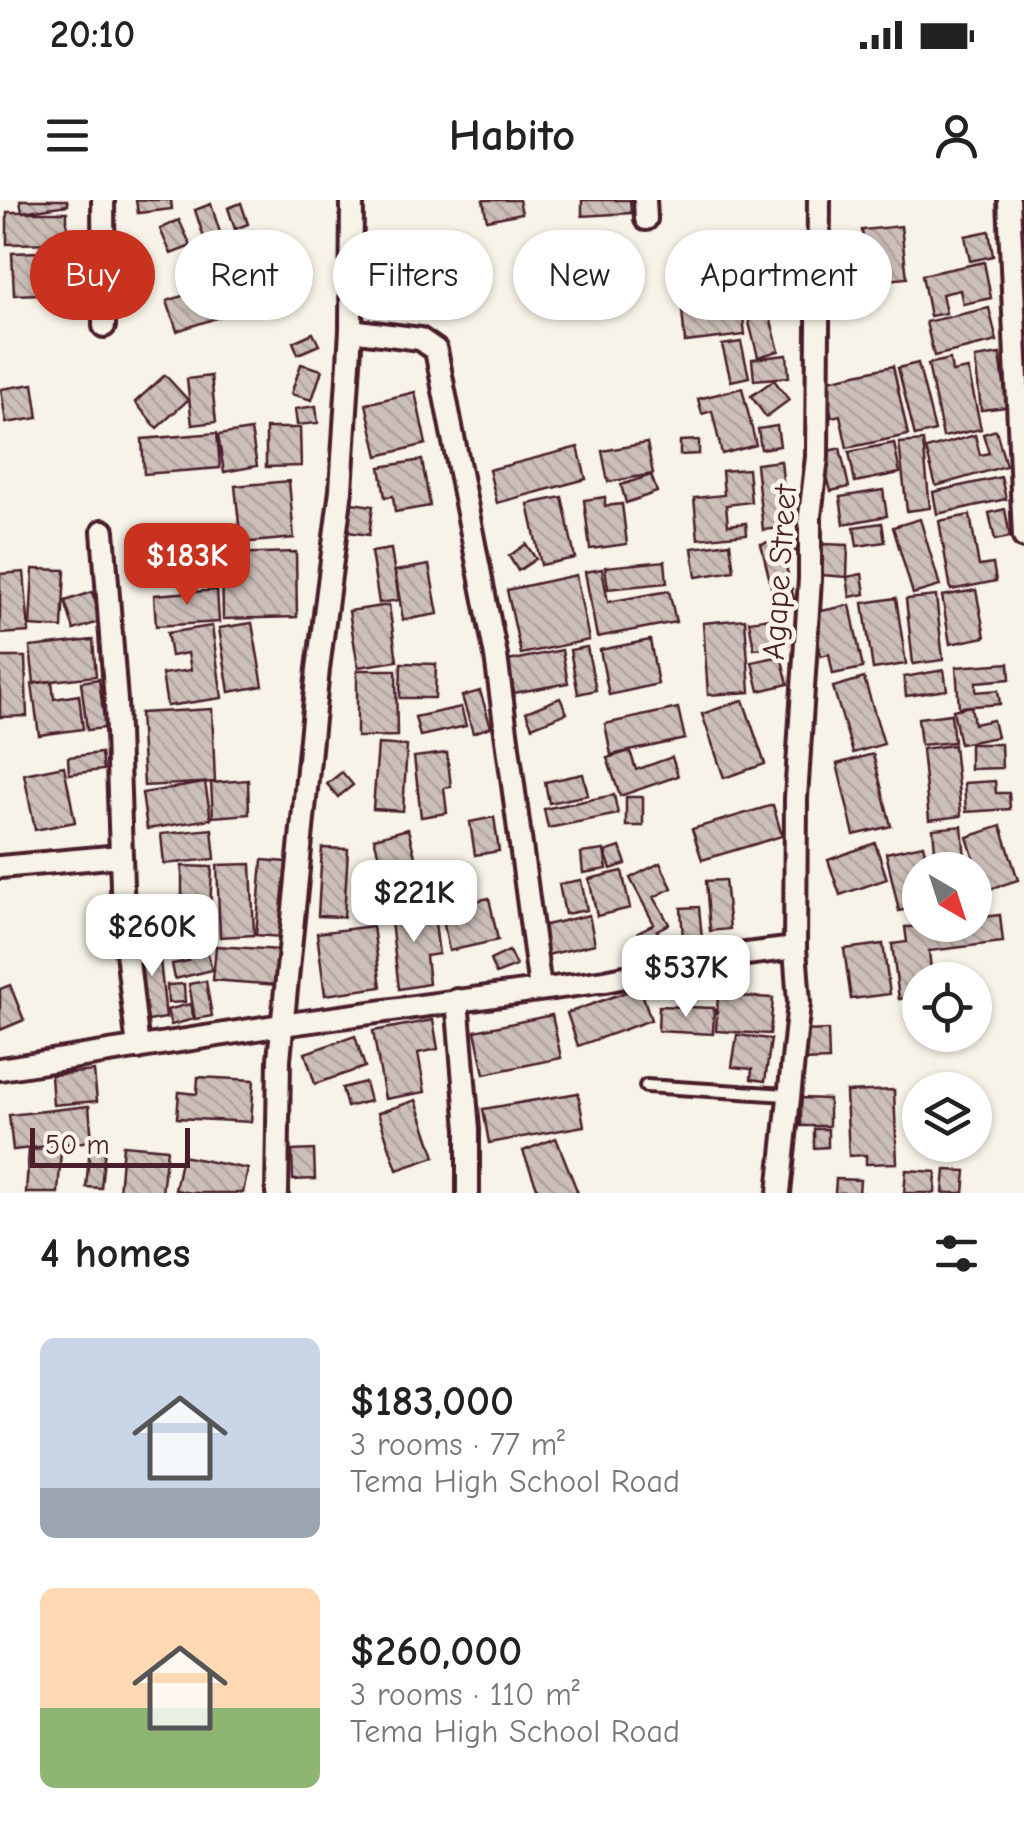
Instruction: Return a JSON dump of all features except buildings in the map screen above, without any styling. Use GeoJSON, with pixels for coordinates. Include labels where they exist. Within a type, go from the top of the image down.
{"type":"FeatureCollection","features":[{"type":"Feature","properties":{"kind":"street"},"geometry":{"type":"LineString","coordinates":[[103,200],[104,326]]}},
{"type":"Feature","properties":{"kind":"street"},"geometry":{"type":"LineString","coordinates":[[277,1193],[282,1025],[340,490],[351,330],[352,200]]}},
{"type":"Feature","properties":{"kind":"street","name":"Agape Street"},"geometry":{"type":"LineString","coordinates":[[779,1193],[799,1003],[795,948],[796,798],[810,579],[810,516],[817,457],[819,200]]}},
{"type":"Feature","properties":{"kind":"street"},"geometry":{"type":"LineString","coordinates":[[1009,200],[1024,537]]}},
{"type":"Feature","properties":{"kind":"street"},"geometry":{"type":"LineString","coordinates":[[351,330],[420,339],[436,350],[496,656],[540,989]]}},
{"type":"Feature","properties":{"kind":"street"},"geometry":{"type":"LineString","coordinates":[[103,531],[116,701],[120,856],[138,1048]]}},
{"type":"Feature","properties":{"kind":"street"},"geometry":{"type":"LineString","coordinates":[[0,867],[120,856]]}},
{"type":"Feature","properties":{"kind":"street"},"geometry":{"type":"LineString","coordinates":[[0,1069],[605,981],[722,957],[795,948]]}},
{"type":"Feature","properties":{"kind":"street"},"geometry":{"type":"LineString","coordinates":[[457,1000],[468,1129],[468,1193]]}},
{"type":"Feature","properties":{"kind":"lane"},"geometry":{"type":"LineString","coordinates":[[646,1086],[787,1095]]}}]}
